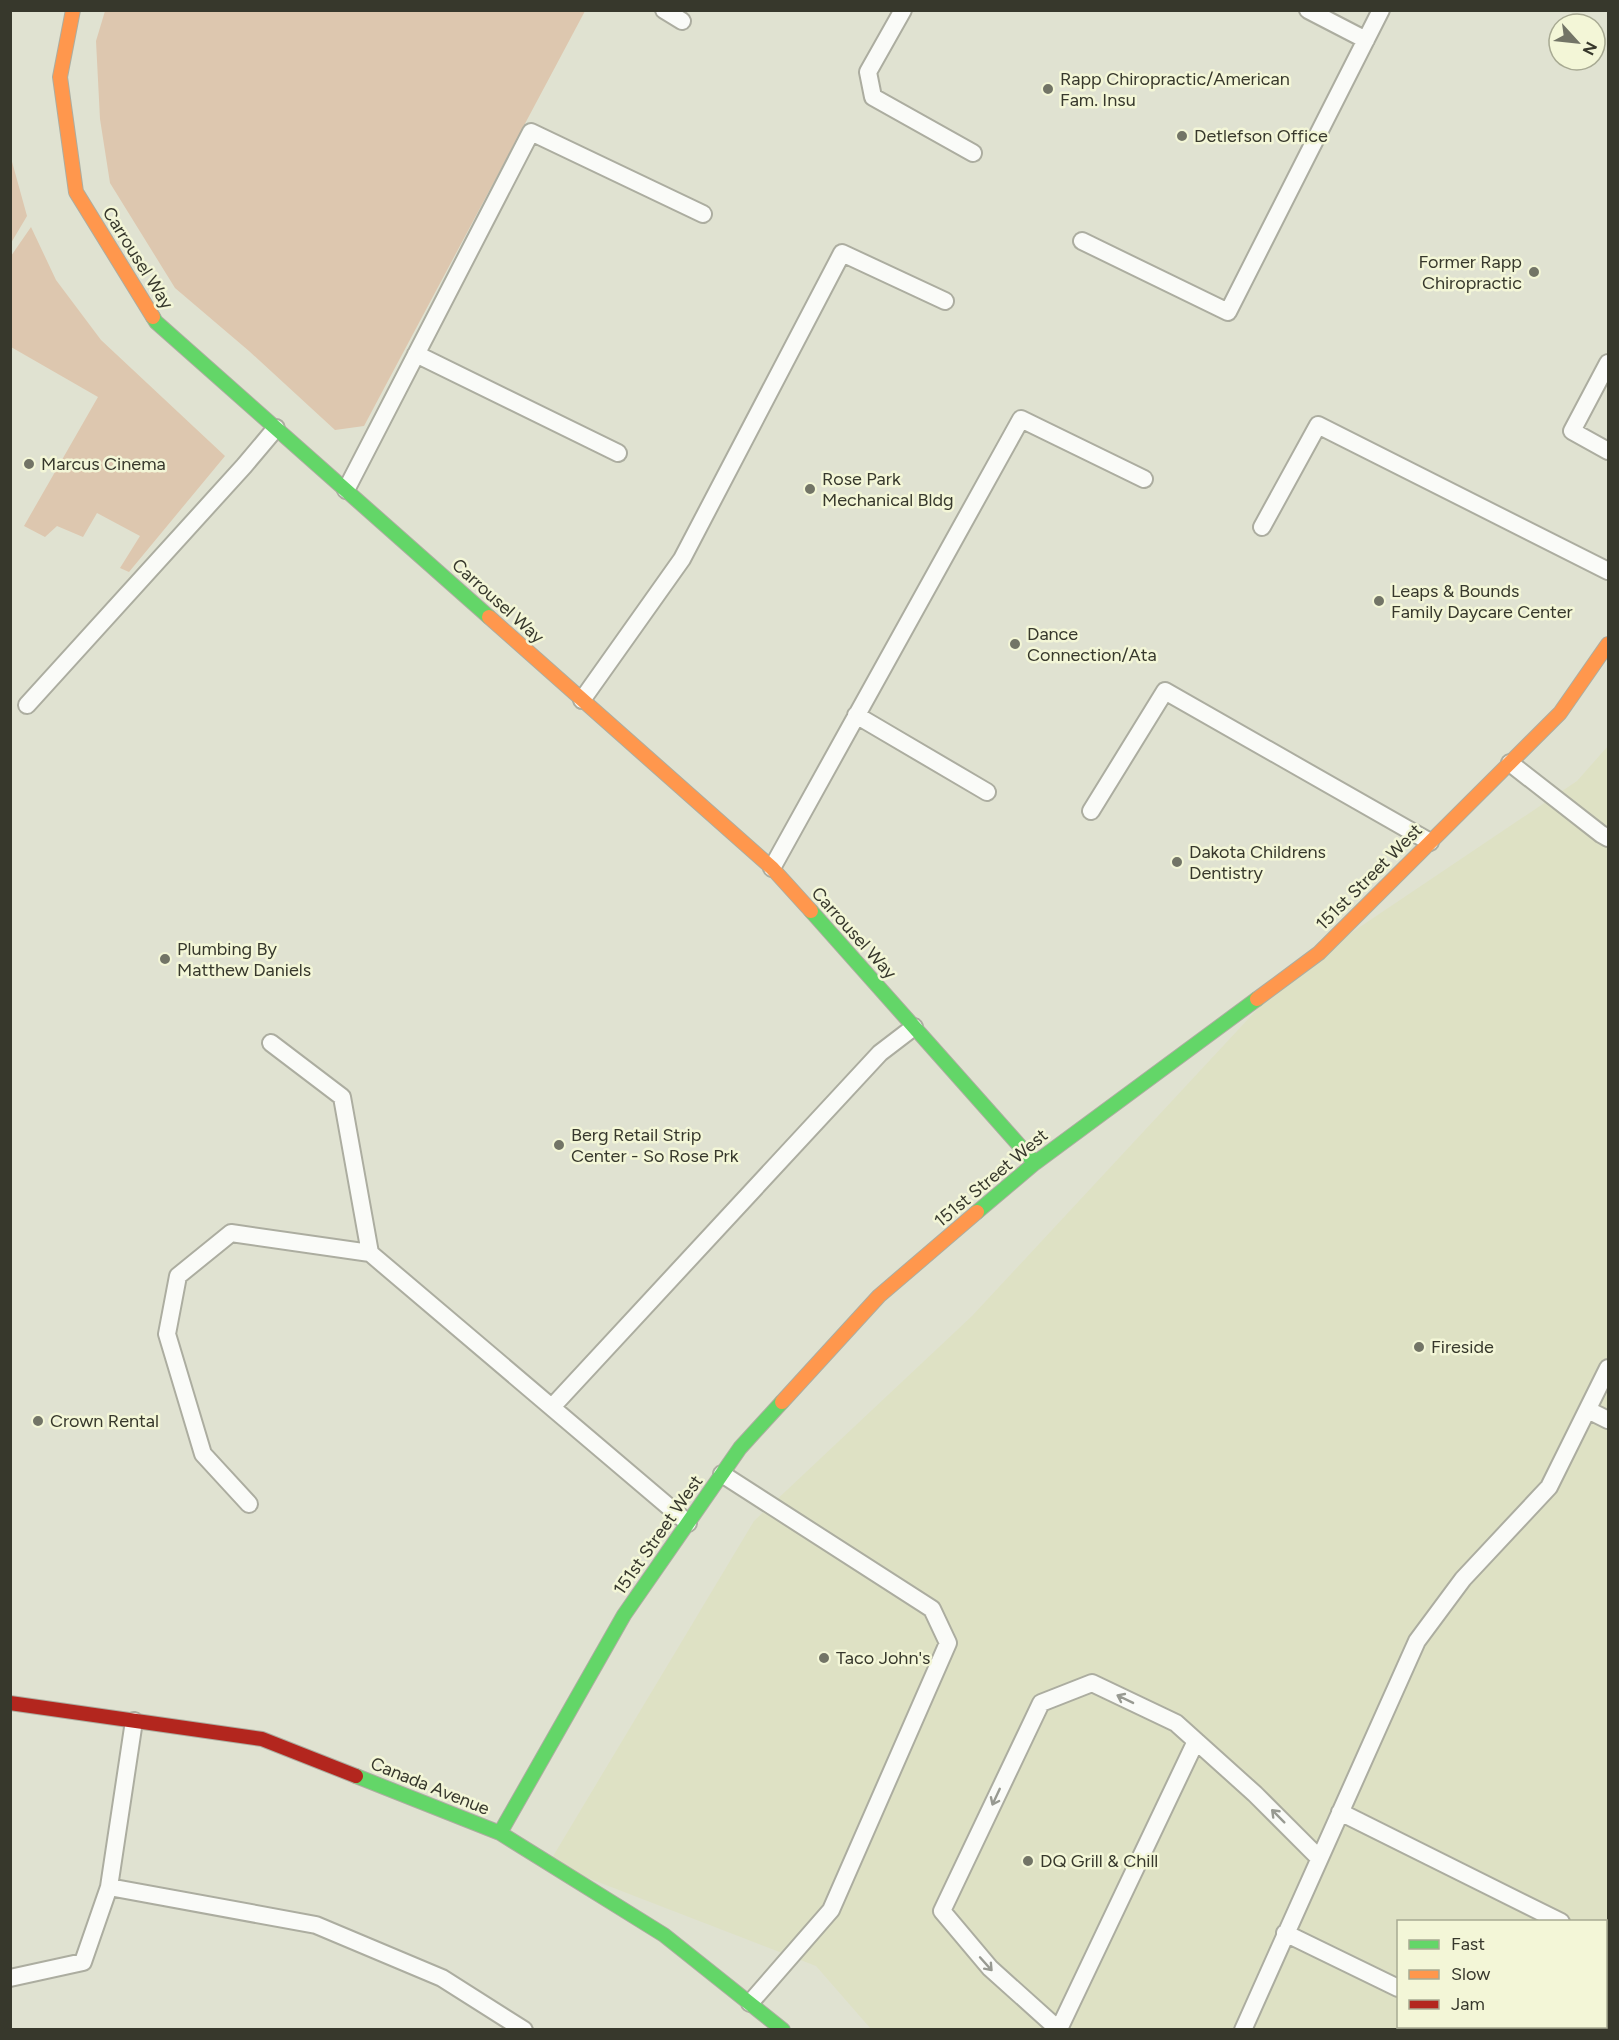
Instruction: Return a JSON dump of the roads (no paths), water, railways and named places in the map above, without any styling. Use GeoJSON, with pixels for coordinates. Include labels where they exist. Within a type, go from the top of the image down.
{"type":"FeatureCollection","features":[{"type":"Feature","properties":{"kind":"street","name":"Carrousel Way"},"geometry":{"type":"LineString","coordinates":[[73,10],[60,76],[76,192],[156,322],[772,868],[1035,1163]]}},
{"type":"Feature","properties":{"kind":"street","name":"151st Street West"},"geometry":{"type":"LineString","coordinates":[[501,1833],[624,1615],[740,1448],[879,1296],[1035,1163],[1319,953],[1560,713],[1608,644]]}},
{"type":"Feature","properties":{"kind":"street","name":"Canada Avenue"},"geometry":{"type":"LineString","coordinates":[[10,1704],[262,1739],[501,1833],[664,1935],[778,2028]]}},
{"type":"Feature","properties":{"kind":"lane"},"geometry":{"type":"LineString","coordinates":[[664,10],[682,21]]}},
{"type":"Feature","properties":{"kind":"lane"},"geometry":{"type":"LineString","coordinates":[[903,10],[868,72],[873,98],[972,153]]}},
{"type":"Feature","properties":{"kind":"lane"},"geometry":{"type":"LineString","coordinates":[[1308,10],[1366,40]]}},
{"type":"Feature","properties":{"kind":"lane"},"geometry":{"type":"LineString","coordinates":[[1082,241],[1228,312],[1381,10]]}},
{"type":"Feature","properties":{"kind":"lane"},"geometry":{"type":"LineString","coordinates":[[346,490],[531,132],[703,214]]}},
{"type":"Feature","properties":{"kind":"lane"},"geometry":{"type":"LineString","coordinates":[[582,700],[682,559],[842,253],[945,301]]}},
{"type":"Feature","properties":{"kind":"lane"},"geometry":{"type":"LineString","coordinates":[[416,354],[618,453]]}},
{"type":"Feature","properties":{"kind":"lane"},"geometry":{"type":"LineString","coordinates":[[1608,363],[1572,431],[1608,451]]}},
{"type":"Feature","properties":{"kind":"lane"},"geometry":{"type":"LineString","coordinates":[[772,868],[1021,418],[1144,479]]}},
{"type":"Feature","properties":{"kind":"lane"},"geometry":{"type":"LineString","coordinates":[[1262,527],[1318,425],[1608,571]]}},
{"type":"Feature","properties":{"kind":"lane"},"geometry":{"type":"LineString","coordinates":[[27,705],[276,428]]}},
{"type":"Feature","properties":{"kind":"lane"},"geometry":{"type":"LineString","coordinates":[[1091,811],[1165,691],[1430,842]]}},
{"type":"Feature","properties":{"kind":"lane"},"geometry":{"type":"LineString","coordinates":[[856,715],[987,792]]}},
{"type":"Feature","properties":{"kind":"lane"},"geometry":{"type":"LineString","coordinates":[[1510,763],[1608,838]]}},
{"type":"Feature","properties":{"kind":"lane"},"geometry":{"type":"LineString","coordinates":[[552,1407],[880,1053],[914,1027]]}},
{"type":"Feature","properties":{"kind":"lane"},"geometry":{"type":"LineString","coordinates":[[271,1043],[342,1097],[370,1253]]}},
{"type":"Feature","properties":{"kind":"lane"},"geometry":{"type":"LineString","coordinates":[[249,1504],[203,1454],[167,1334],[178,1276],[231,1233],[370,1253],[688,1523]]}},
{"type":"Feature","properties":{"kind":"lane"},"geometry":{"type":"LineString","coordinates":[[1243,2030],[1417,1641],[1463,1579],[1549,1486],[1608,1368]]}},
{"type":"Feature","properties":{"kind":"lane"},"geometry":{"type":"LineString","coordinates":[[1588,1410],[1608,1420]]}},
{"type":"Feature","properties":{"kind":"lane"},"geometry":{"type":"LineString","coordinates":[[722,1474],[932,1609],[948,1643],[831,1910],[750,2003]]}},
{"type":"Feature","properties":{"kind":"lane"},"geometry":{"type":"LineString","coordinates":[[1196,1741],[1059,2029],[990,1968],[942,1911],[1041,1703],[1092,1683],[1176,1723],[1255,1794],[1319,1858]]}},
{"type":"Feature","properties":{"kind":"lane"},"geometry":{"type":"LineString","coordinates":[[10,1978],[83,1962],[109,1887],[134,1721]]}},
{"type":"Feature","properties":{"kind":"lane"},"geometry":{"type":"LineString","coordinates":[[1340,1812],[1557,1920]]}},
{"type":"Feature","properties":{"kind":"lane"},"geometry":{"type":"LineString","coordinates":[[109,1887],[316,1925],[442,1978],[524,2030]]}},
{"type":"Feature","properties":{"kind":"lane"},"geometry":{"type":"LineString","coordinates":[[1285,1933],[1397,1988]]}},
{"type":"Feature","properties":{"kind":"place","name":"Rapp Chiropractic/American Fam. Insu"},"geometry":{"type":"Point","coordinates":[1048,89]}},
{"type":"Feature","properties":{"kind":"place","name":"Detlefson Office"},"geometry":{"type":"Point","coordinates":[1182,136]}},
{"type":"Feature","properties":{"kind":"place","name":"Former Rapp Chiropractic"},"geometry":{"type":"Point","coordinates":[1534,272]}},
{"type":"Feature","properties":{"kind":"place","name":"Marcus Cinema"},"geometry":{"type":"Point","coordinates":[29,464]}},
{"type":"Feature","properties":{"kind":"place","name":"Rose Park Mechanical Bldg"},"geometry":{"type":"Point","coordinates":[810,489]}},
{"type":"Feature","properties":{"kind":"place","name":"Leaps & Bounds Family Daycare Center"},"geometry":{"type":"Point","coordinates":[1379,601]}},
{"type":"Feature","properties":{"kind":"place","name":"Dance Connection/Ata"},"geometry":{"type":"Point","coordinates":[1015,644]}},
{"type":"Feature","properties":{"kind":"place","name":"Dakota Childrens Dentistry"},"geometry":{"type":"Point","coordinates":[1177,862]}},
{"type":"Feature","properties":{"kind":"place","name":"Plumbing By Matthew Daniels"},"geometry":{"type":"Point","coordinates":[165,959]}},
{"type":"Feature","properties":{"kind":"place","name":"Berg Retail Strip Center - So Rose Prk"},"geometry":{"type":"Point","coordinates":[559,1145]}},
{"type":"Feature","properties":{"kind":"place","name":"Fireside"},"geometry":{"type":"Point","coordinates":[1419,1347]}},
{"type":"Feature","properties":{"kind":"place","name":"Crown Rental"},"geometry":{"type":"Point","coordinates":[38,1421]}},
{"type":"Feature","properties":{"kind":"place","name":"Taco John's"},"geometry":{"type":"Point","coordinates":[824,1658]}},
{"type":"Feature","properties":{"kind":"place","name":"DQ Grill & Chill"},"geometry":{"type":"Point","coordinates":[1028,1861]}}]}
